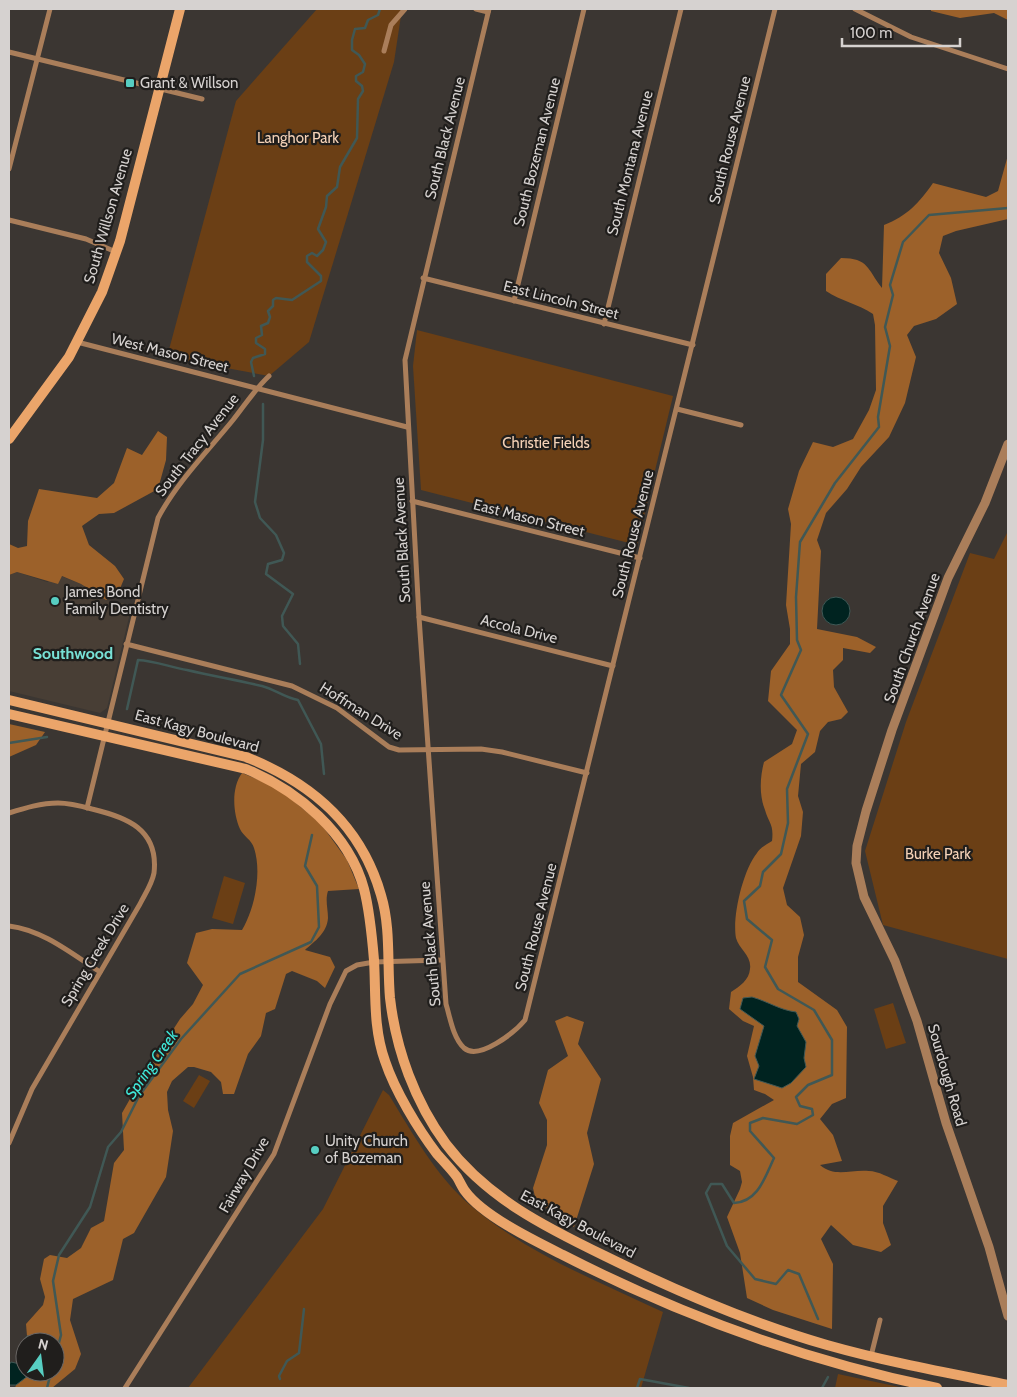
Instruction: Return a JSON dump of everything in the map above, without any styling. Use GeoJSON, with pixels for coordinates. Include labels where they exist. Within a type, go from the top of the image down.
{"type":"FeatureCollection","features":[{"type":"Feature","properties":{"kind":"main road","name":"South Willson Avenue"},"geometry":{"type":"LineString","coordinates":[[9,440],[36,404],[77,342],[102,292],[116,252],[180,9]]}},
{"type":"Feature","properties":{"kind":"main road","name":"East Kagy Boulevard"},"geometry":{"type":"LineString","coordinates":[[9,700],[246,757],[274,768],[317,796],[343,822],[358,842],[374,874],[386,917],[390,998],[402,1060],[416,1092],[446,1144],[488,1189],[513,1208],[540,1224],[636,1272],[771,1327],[827,1345],[871,1356],[1008,1385]]}},
{"type":"Feature","properties":{"kind":"main road","name":"East Kagy Boulevard"},"geometry":{"type":"LineString","coordinates":[[9,714],[246,769],[266,777],[300,799],[325,823],[355,866],[364,887],[374,962],[373,996],[384,1061],[419,1127],[458,1178],[465,1191],[488,1211],[527,1236],[597,1273],[716,1324],[826,1362],[937,1388]]}},
{"type":"Feature","properties":{"kind":"street"},"geometry":{"type":"LineString","coordinates":[[9,169],[50,9]]}},
{"type":"Feature","properties":{"kind":"street"},"geometry":{"type":"LineString","coordinates":[[384,52],[391,24],[405,9]]}},
{"type":"Feature","properties":{"kind":"street"},"geometry":{"type":"LineString","coordinates":[[476,9],[488,10]]}},
{"type":"Feature","properties":{"kind":"street","name":"South Bozeman Avenue"},"geometry":{"type":"LineString","coordinates":[[514,301],[584,9]]}},
{"type":"Feature","properties":{"kind":"street","name":"South Montana Avenue"},"geometry":{"type":"LineString","coordinates":[[604,324],[681,9]]}},
{"type":"Feature","properties":{"kind":"street","name":"South Rouse Avenue"},"geometry":{"type":"LineString","coordinates":[[490,1047],[512,1033],[525,1020],[775,9]]}},
{"type":"Feature","properties":{"kind":"street"},"geometry":{"type":"LineString","coordinates":[[855,9],[911,37],[1008,69]]}},
{"type":"Feature","properties":{"kind":"street","name":"South Black Avenue"},"geometry":{"type":"LineString","coordinates":[[488,10],[405,360],[407,427],[419,617],[446,1004],[458,1039],[465,1049],[473,1052],[490,1047]]}},
{"type":"Feature","properties":{"kind":"street"},"geometry":{"type":"LineString","coordinates":[[9,52],[202,99]]}},
{"type":"Feature","properties":{"kind":"street"},"geometry":{"type":"LineString","coordinates":[[9,220],[86,239],[116,252]]}},
{"type":"Feature","properties":{"kind":"street","name":"East Lincoln Street"},"geometry":{"type":"LineString","coordinates":[[423,278],[693,346]]}},
{"type":"Feature","properties":{"kind":"street","name":"West Mason Street"},"geometry":{"type":"LineString","coordinates":[[77,342],[256,388]]}},
{"type":"Feature","properties":{"kind":"street","name":"South Tracy Avenue"},"geometry":{"type":"LineString","coordinates":[[87,808],[158,518],[168,499],[256,388],[269,376]]}},
{"type":"Feature","properties":{"kind":"street"},"geometry":{"type":"LineString","coordinates":[[256,388],[407,427]]}},
{"type":"Feature","properties":{"kind":"street"},"geometry":{"type":"LineString","coordinates":[[677,409],[741,425]]}},
{"type":"Feature","properties":{"kind":"street","name":"South Church Avenue"},"geometry":{"type":"LineString","coordinates":[[857,846],[874,780],[946,584],[985,503],[1008,444]]}},
{"type":"Feature","properties":{"kind":"street","name":"East Mason Street"},"geometry":{"type":"LineString","coordinates":[[412,501],[640,558]]}},
{"type":"Feature","properties":{"kind":"street","name":"Accola Drive"},"geometry":{"type":"LineString","coordinates":[[419,617],[613,666]]}},
{"type":"Feature","properties":{"kind":"street","name":"Hoffman Drive"},"geometry":{"type":"LineString","coordinates":[[126,644],[292,686],[337,708],[390,747],[412,752],[481,748],[587,773]]}},
{"type":"Feature","properties":{"kind":"street"},"geometry":{"type":"LineString","coordinates":[[9,813],[36,805],[57,803],[87,808]]}},
{"type":"Feature","properties":{"kind":"street","name":"Spring Creek Drive"},"geometry":{"type":"LineString","coordinates":[[9,1143],[32,1089],[150,884],[154,865],[150,845],[139,828],[116,815],[87,808]]}},
{"type":"Feature","properties":{"kind":"street","name":"Sourdough Road"},"geometry":{"type":"LineString","coordinates":[[857,846],[856,863],[864,896],[895,961],[911,1004],[944,1115],[992,1256],[1008,1316]]}},
{"type":"Feature","properties":{"kind":"street"},"geometry":{"type":"LineString","coordinates":[[9,926],[34,932],[61,946],[100,972]]}},
{"type":"Feature","properties":{"kind":"street","name":"Fairway Drive"},"geometry":{"type":"LineString","coordinates":[[125,1388],[274,1154],[338,985],[346,971],[357,965],[374,962],[442,960]]}},
{"type":"Feature","properties":{"kind":"street"},"geometry":{"type":"LineString","coordinates":[[871,1356],[880,1320]]}},
{"type":"Feature","properties":{"kind":"shaded area"},"geometry":{"type":"Polygon","coordinates":[[[931,9],[1008,9],[1008,20],[994,13],[960,18],[931,11],[931,9]]]}},
{"type":"Feature","properties":{"kind":"shaded area"},"geometry":{"type":"Polygon","coordinates":[[[1008,155],[1008,219],[956,231],[943,236],[939,253],[951,278],[957,304],[936,319],[914,326],[907,335],[916,357],[905,403],[889,437],[861,467],[847,489],[826,513],[817,540],[821,551],[817,629],[857,637],[876,647],[870,653],[843,648],[843,660],[833,670],[834,687],[848,712],[841,719],[828,722],[820,731],[815,752],[801,764],[798,796],[803,812],[801,836],[783,888],[787,905],[800,917],[804,935],[798,957],[798,982],[837,1010],[847,1027],[846,1098],[832,1104],[820,1119],[833,1135],[842,1161],[820,1165],[837,1172],[873,1171],[898,1181],[883,1206],[883,1223],[891,1245],[881,1252],[853,1245],[831,1225],[821,1239],[833,1264],[832,1329],[773,1310],[747,1298],[740,1253],[727,1217],[742,1182],[740,1171],[730,1165],[730,1136],[733,1123],[774,1100],[754,1090],[753,1077],[747,1056],[754,1026],[743,1021],[729,1009],[731,992],[746,980],[750,969],[749,960],[736,938],[735,929],[737,906],[743,882],[747,870],[760,849],[772,841],[772,827],[763,804],[761,792],[764,762],[792,744],[797,730],[768,701],[771,671],[790,644],[790,629],[786,605],[791,524],[788,509],[799,471],[813,442],[833,447],[853,439],[869,410],[876,390],[875,325],[873,314],[826,291],[826,274],[841,258],[857,260],[866,266],[882,288],[884,225],[912,208],[933,183],[986,197],[998,191],[1008,155]]]}},
{"type":"Feature","properties":{"kind":"shaded area"},"geometry":{"type":"Polygon","coordinates":[[[158,431],[167,437],[166,460],[158,489],[114,513],[99,514],[82,526],[89,545],[115,566],[124,579],[119,591],[106,600],[81,584],[62,576],[58,584],[17,572],[9,575],[9,544],[18,548],[27,546],[28,521],[39,489],[97,498],[114,483],[127,448],[142,455],[158,431]]]}},
{"type":"Feature","properties":{"kind":"shaded area"},"geometry":{"type":"Polygon","coordinates":[[[17,572],[47,582],[61,576],[81,584],[106,600],[132,605],[107,708],[100,713],[9,691],[9,575],[17,572]]]}},
{"type":"Feature","properties":{"kind":"shaded area"},"geometry":{"type":"Polygon","coordinates":[[[9,724],[45,732],[36,745],[9,757],[9,724]]]}},
{"type":"Feature","properties":{"kind":"shaded area"},"geometry":{"type":"Polygon","coordinates":[[[242,773],[278,788],[321,824],[347,860],[359,889],[328,891],[327,923],[320,936],[305,950],[330,957],[335,967],[325,988],[317,981],[292,971],[286,974],[275,1009],[266,1013],[261,1036],[248,1054],[234,1094],[223,1094],[221,1082],[211,1072],[194,1067],[188,1067],[172,1081],[167,1092],[168,1110],[173,1131],[166,1177],[134,1233],[123,1239],[113,1280],[73,1299],[70,1320],[81,1354],[75,1369],[65,1377],[65,1332],[27,1332],[26,1324],[43,1305],[45,1297],[40,1279],[44,1259],[50,1255],[67,1258],[81,1248],[91,1228],[104,1221],[114,1163],[124,1150],[122,1113],[143,1076],[180,1019],[193,1004],[203,985],[187,963],[196,933],[212,929],[242,930],[247,921],[254,901],[257,868],[253,845],[241,831],[236,816],[234,801],[238,779],[242,773]]]}},
{"type":"Feature","properties":{"kind":"shaded area"},"geometry":{"type":"Polygon","coordinates":[[[567,1016],[584,1022],[578,1044],[601,1079],[587,1133],[594,1164],[574,1227],[536,1201],[533,1188],[547,1145],[547,1120],[539,1103],[548,1070],[568,1056],[555,1021],[567,1016]]]}},
{"type":"Feature","properties":{"kind":"shaded area"},"geometry":{"type":"Polygon","coordinates":[[[20,1382],[59,1382],[52,1388],[15,1388],[20,1382]]]}},
{"type":"Feature","properties":{"kind":"green space","name":"Langhor Park"},"geometry":{"type":"Polygon","coordinates":[[[317,9],[402,9],[394,62],[309,342],[269,376],[167,357],[236,101],[317,9]]]}},
{"type":"Feature","properties":{"kind":"green space","name":"Christie Fields"},"geometry":{"type":"Polygon","coordinates":[[[417,330],[673,396],[637,545],[421,490],[413,366],[417,330]]]}},
{"type":"Feature","properties":{"kind":"green space","name":"Burke Park"},"geometry":{"type":"Polygon","coordinates":[[[1008,531],[1008,959],[883,925],[865,851],[906,722],[970,553],[994,559],[1008,531]]]}},
{"type":"Feature","properties":{"kind":"green space"},"geometry":{"type":"Polygon","coordinates":[[[224,876],[245,883],[233,924],[212,918],[224,876]]]}},
{"type":"Feature","properties":{"kind":"green space"},"geometry":{"type":"Polygon","coordinates":[[[893,1003],[906,1043],[886,1049],[874,1009],[893,1003]]]}},
{"type":"Feature","properties":{"kind":"green space"},"geometry":{"type":"Polygon","coordinates":[[[199,1075],[210,1081],[194,1108],[183,1101],[199,1075]]]}},
{"type":"Feature","properties":{"kind":"green space"},"geometry":{"type":"Polygon","coordinates":[[[383,1090],[389,1095],[436,1168],[470,1205],[514,1238],[538,1252],[663,1312],[641,1388],[188,1388],[323,1209],[383,1090]]]}},
{"type":"Feature","properties":{"kind":"green space"},"geometry":{"type":"Polygon","coordinates":[[[838,1374],[904,1388],[835,1388],[838,1374]]]}},
{"type":"Feature","properties":{"kind":"water"},"geometry":{"type":"Polygon","coordinates":[[[836,597],[846,601],[850,611],[846,621],[836,625],[826,621],[822,611],[826,601],[836,597]]]}},
{"type":"Feature","properties":{"kind":"water"},"geometry":{"type":"Polygon","coordinates":[[[752,997],[785,1010],[796,1012],[799,1019],[797,1026],[806,1042],[804,1058],[806,1067],[791,1083],[782,1088],[754,1079],[759,1066],[755,1056],[764,1026],[740,1009],[743,998],[752,997]]]}},
{"type":"Feature","properties":{"kind":"water"},"geometry":{"type":"Polygon","coordinates":[[[11,1362],[15,1363],[15,1382],[20,1382],[16,1385],[9,1385],[9,1365],[11,1362]]]}},
{"type":"Feature","properties":{"kind":"waterway","name":"Spring Creek"},"geometry":{"type":"LineString","coordinates":[[254,376],[251,362],[253,358],[265,354],[265,349],[256,343],[256,338],[262,335],[261,326],[268,323],[270,317],[268,311],[273,306],[273,300],[276,298],[292,300],[321,281],[321,276],[307,262],[307,256],[312,253],[317,256],[323,250],[326,242],[318,229],[326,207],[327,196],[337,187],[340,167],[357,138],[358,99],[363,91],[362,86],[356,81],[356,76],[363,72],[365,64],[359,55],[352,50],[352,40],[355,29],[365,28],[368,20],[378,15],[380,9]]}},
{"type":"Feature","properties":{"kind":"waterway"},"geometry":{"type":"LineString","coordinates":[[818,1319],[799,1274],[788,1270],[776,1284],[755,1279],[727,1246],[706,1193],[711,1184],[722,1184],[734,1203],[742,1202],[755,1193],[764,1180],[774,1158],[750,1131],[750,1123],[763,1118],[797,1124],[813,1115],[812,1109],[800,1106],[796,1097],[808,1085],[832,1075],[832,1040],[814,1010],[778,989],[765,967],[772,940],[747,919],[744,901],[760,886],[763,872],[781,854],[788,823],[787,789],[808,734],[781,695],[801,650],[797,640],[796,597],[800,542],[835,483],[879,427],[878,417],[890,346],[885,327],[893,295],[890,285],[903,242],[929,215],[1008,208]]}},
{"type":"Feature","properties":{"kind":"waterway","name":"Spring Creek"},"geometry":{"type":"LineString","coordinates":[[263,404],[263,440],[255,502],[260,518],[276,535],[284,553],[282,560],[268,564],[266,574],[293,594],[282,616],[283,626],[298,644],[300,664]]}},
{"type":"Feature","properties":{"kind":"waterway"},"geometry":{"type":"LineString","coordinates":[[127,709],[138,660],[266,687],[298,700],[321,744],[324,774]]}},
{"type":"Feature","properties":{"kind":"waterway"},"geometry":{"type":"LineString","coordinates":[[9,743],[47,737]]}},
{"type":"Feature","properties":{"kind":"waterway","name":"Spring Creek"},"geometry":{"type":"LineString","coordinates":[[61,1332],[53,1281],[59,1255],[90,1207],[108,1147],[121,1132],[139,1096],[181,1039],[240,974],[311,942],[319,927],[317,886],[305,866],[312,835]]}},
{"type":"Feature","properties":{"kind":"waterway"},"geometry":{"type":"LineString","coordinates":[[280,1379],[279,1376],[287,1361],[299,1353],[304,1309]]}},
{"type":"Feature","properties":{"kind":"waterway"},"geometry":{"type":"LineString","coordinates":[[822,1388],[828,1377]]}},
{"type":"Feature","properties":{"kind":"waterway"},"geometry":{"type":"LineString","coordinates":[[637,1388],[640,1379],[689,1388]]}},
{"type":"Feature","properties":{"kind":"waterway","name":"Spring Creek"},"geometry":{"type":"LineString","coordinates":[[47,1388],[48,1382]]}},
{"type":"Feature","properties":{"kind":"place","name":"Grant & Willson"},"geometry":{"type":"Point","coordinates":[130,83]}},
{"type":"Feature","properties":{"kind":"place","name":"James Bond Family Dentistry"},"geometry":{"type":"Point","coordinates":[55,601]}},
{"type":"Feature","properties":{"kind":"place","name":"Unity Church of Bozeman"},"geometry":{"type":"Point","coordinates":[315,1150]}},
{"type":"Feature","properties":{"kind":"district","name":"Southwood"},"geometry":{"type":"Point","coordinates":[73,653]}}]}
